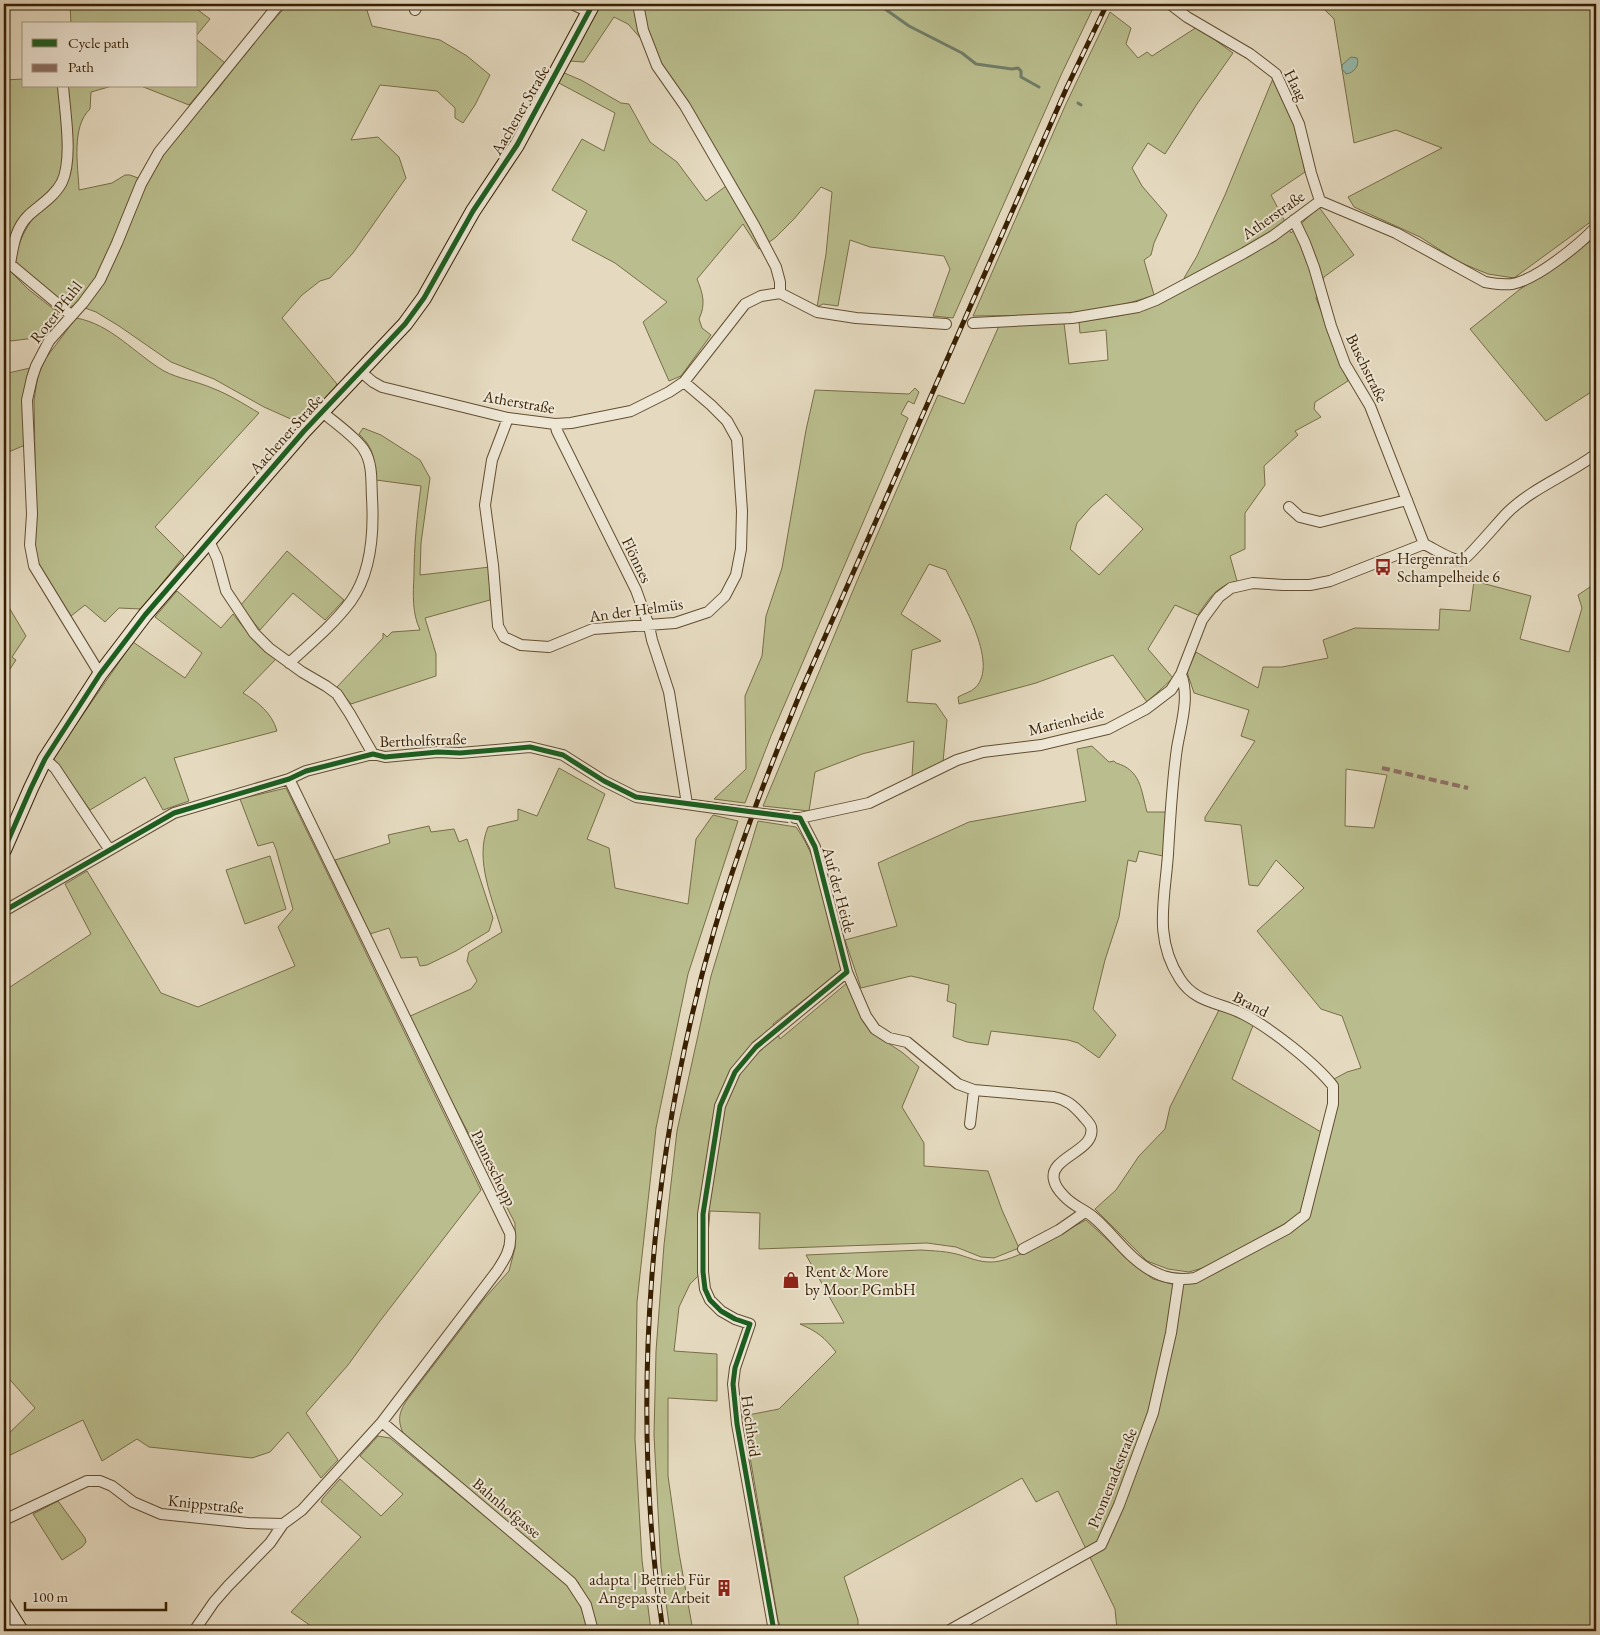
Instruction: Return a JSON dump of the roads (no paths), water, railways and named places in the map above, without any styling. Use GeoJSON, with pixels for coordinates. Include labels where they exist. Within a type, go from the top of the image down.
{"type":"FeatureCollection","features":[{"type":"Feature","properties":{"kind":"street","name":"Roter Pfuhl"},"geometry":{"type":"LineString","coordinates":[[100,674],[34,566],[30,545],[32,514],[28,400],[36,366],[49,341],[83,303],[100,280],[140,184],[159,152],[279,4]]}},
{"type":"Feature","properties":{"kind":"street"},"geometry":{"type":"LineString","coordinates":[[572,4],[591,8]]}},
{"type":"Feature","properties":{"kind":"street"},"geometry":{"type":"LineString","coordinates":[[638,4],[643,30],[657,66],[685,106],[754,225],[776,267],[780,282],[780,293],[817,312],[856,318],[946,324]]}},
{"type":"Feature","properties":{"kind":"street","name":"Haag"},"geometry":{"type":"LineString","coordinates":[[1170,4],[1186,17],[1250,54],[1276,74],[1299,124],[1311,174],[1320,201]]}},
{"type":"Feature","properties":{"kind":"street","name":"Aachener Straße"},"geometry":{"type":"LineString","coordinates":[[4,850],[45,759],[100,674],[168,586],[322,412],[406,324],[424,298],[473,211],[517,145],[591,8]]}},
{"type":"Feature","properties":{"kind":"street"},"geometry":{"type":"LineString","coordinates":[[63,88],[67,146],[65,174],[62,183],[52,196],[27,216],[20,225],[13,245],[10,264],[71,315]]}},
{"type":"Feature","properties":{"kind":"street","name":"Atherstraße"},"geometry":{"type":"LineString","coordinates":[[973,323],[1072,318],[1138,307],[1156,300],[1244,253],[1273,236],[1320,201],[1396,233],[1485,282],[1500,285],[1520,282],[1530,277],[1564,254],[1596,228]]}},
{"type":"Feature","properties":{"kind":"street","name":"Buschstraße"},"geometry":{"type":"LineString","coordinates":[[1294,220],[1306,243],[1331,326],[1345,364],[1370,406],[1424,544]]}},
{"type":"Feature","properties":{"kind":"street","name":"Atherstraße"},"geometry":{"type":"LineString","coordinates":[[361,372],[382,387],[508,418],[555,424],[588,420],[632,411],[669,392],[684,382],[745,304],[762,296],[780,293]]}},
{"type":"Feature","properties":{"kind":"street","name":"An der Helmüs"},"geometry":{"type":"LineString","coordinates":[[508,418],[492,460],[485,505],[493,565],[498,626],[504,637],[520,645],[550,647],[593,629],[675,623],[708,612],[725,596],[736,576],[741,549],[742,511],[737,439],[727,421],[684,382]]}},
{"type":"Feature","properties":{"kind":"street"},"geometry":{"type":"LineString","coordinates":[[289,663],[321,634],[351,601],[361,582],[367,564],[373,515],[370,462],[364,448],[322,412]]}},
{"type":"Feature","properties":{"kind":"street","name":"Flönnes"},"geometry":{"type":"LineString","coordinates":[[555,424],[582,483],[636,590],[649,626],[669,692],[688,804]]}},
{"type":"Feature","properties":{"kind":"street"},"geometry":{"type":"LineString","coordinates":[[1424,544],[1457,560],[1463,560],[1470,555],[1516,504],[1596,454]]}},
{"type":"Feature","properties":{"kind":"street"},"geometry":{"type":"LineString","coordinates":[[1289,507],[1300,517],[1320,522],[1407,500]]}},
{"type":"Feature","properties":{"kind":"street"},"geometry":{"type":"LineString","coordinates":[[209,541],[218,558],[222,580],[231,601],[254,633],[269,648],[289,663],[336,694],[373,754]]}},
{"type":"Feature","properties":{"kind":"street","name":"Marienheide"},"geometry":{"type":"LineString","coordinates":[[789,817],[800,818],[868,803],[957,760],[983,752],[1041,745],[1108,729],[1146,709],[1170,690],[1181,674],[1202,620],[1219,597],[1231,588],[1253,583],[1310,585],[1330,581],[1424,544]]}},
{"type":"Feature","properties":{"kind":"street","name":"Brand"},"geometry":{"type":"LineString","coordinates":[[1179,1279],[1195,1278],[1216,1268],[1287,1229],[1305,1215],[1333,1104],[1333,1086],[1308,1061],[1261,1024],[1243,1014],[1204,1001],[1192,993],[1180,981],[1165,948],[1162,906],[1175,765],[1186,696],[1185,684],[1181,674]]}},
{"type":"Feature","properties":{"kind":"street","name":"Bertholfstraße"},"geometry":{"type":"LineString","coordinates":[[4,911],[181,810],[289,779],[306,771],[373,754],[385,757],[530,747],[564,755],[575,760],[604,781],[636,797],[789,817]]}},
{"type":"Feature","properties":{"kind":"street"},"geometry":{"type":"LineString","coordinates":[[45,759],[55,768],[110,849]]}},
{"type":"Feature","properties":{"kind":"street","name":"Panneschopp"},"geometry":{"type":"LineString","coordinates":[[284,1524],[302,1510],[382,1422],[497,1272],[509,1250],[510,1233],[289,779]]}},
{"type":"Feature","properties":{"kind":"street","name":"Auf der Heide"},"geometry":{"type":"LineString","coordinates":[[800,818],[815,847],[847,972],[866,1016],[875,1029],[889,1038],[907,1042],[958,1084],[974,1090],[1054,1097],[1066,1100],[1091,1126],[1091,1132],[1088,1141],[1056,1167],[1053,1173],[1054,1181],[1061,1194],[1074,1206],[1090,1215],[1140,1264],[1159,1275],[1179,1279]]}},
{"type":"Feature","properties":{"kind":"street","name":"Hochheid"},"geometry":{"type":"LineString","coordinates":[[774,1631],[737,1424],[733,1384],[735,1368],[750,1324],[735,1319],[721,1311],[710,1300],[705,1289],[703,1214],[720,1106],[735,1072],[756,1047],[847,972]]}},
{"type":"Feature","properties":{"kind":"street"},"geometry":{"type":"LineString","coordinates":[[970,1124],[974,1090]]}},
{"type":"Feature","properties":{"kind":"street"},"geometry":{"type":"LineString","coordinates":[[1023,1249],[1059,1230],[1085,1212]]}},
{"type":"Feature","properties":{"kind":"street","name":"Promenadestraße"},"geometry":{"type":"LineString","coordinates":[[948,1631],[1101,1545],[1119,1504],[1153,1413],[1171,1333],[1179,1279]]}},
{"type":"Feature","properties":{"kind":"street","name":"Bahnhofgasse"},"geometry":{"type":"LineString","coordinates":[[382,1422],[571,1582],[586,1605],[593,1631]]}},
{"type":"Feature","properties":{"kind":"street","name":"Knippstraße"},"geometry":{"type":"LineString","coordinates":[[4,1520],[87,1481],[100,1481],[112,1486],[140,1506],[161,1514],[248,1523],[284,1524]]}},
{"type":"Feature","properties":{"kind":"street"},"geometry":{"type":"LineString","coordinates":[[194,1631],[214,1602],[270,1543],[284,1524]]}},
{"type":"Feature","properties":{"kind":"street"},"geometry":{"type":"LineString","coordinates":[[4,1604],[21,1631]]}},
{"type":"Feature","properties":{"kind":"waterway"},"geometry":{"type":"LineString","coordinates":[[878,4],[909,26],[962,53],[976,64],[1012,69],[1018,68],[1021,71],[1021,77],[1039,87]]}},
{"type":"Feature","properties":{"kind":"railway"},"geometry":{"type":"LineString","coordinates":[[663,1631],[653,1545],[648,1457],[647,1368],[652,1278],[661,1189],[674,1102],[692,1015],[714,931],[733,869],[802,689],[1067,87],[1107,4]]}},
{"type":"Feature","properties":{"kind":"place","name":"Hergenrath Schampelheide 6"},"geometry":{"type":"Point","coordinates":[1383,567]}},
{"type":"Feature","properties":{"kind":"place","name":"Rent & More by Moor PGmbH"},"geometry":{"type":"Point","coordinates":[791,1280]}},
{"type":"Feature","properties":{"kind":"place","name":"adapta | Betrieb Für Angepasste Arbeit"},"geometry":{"type":"Point","coordinates":[724,1588]}}]}
